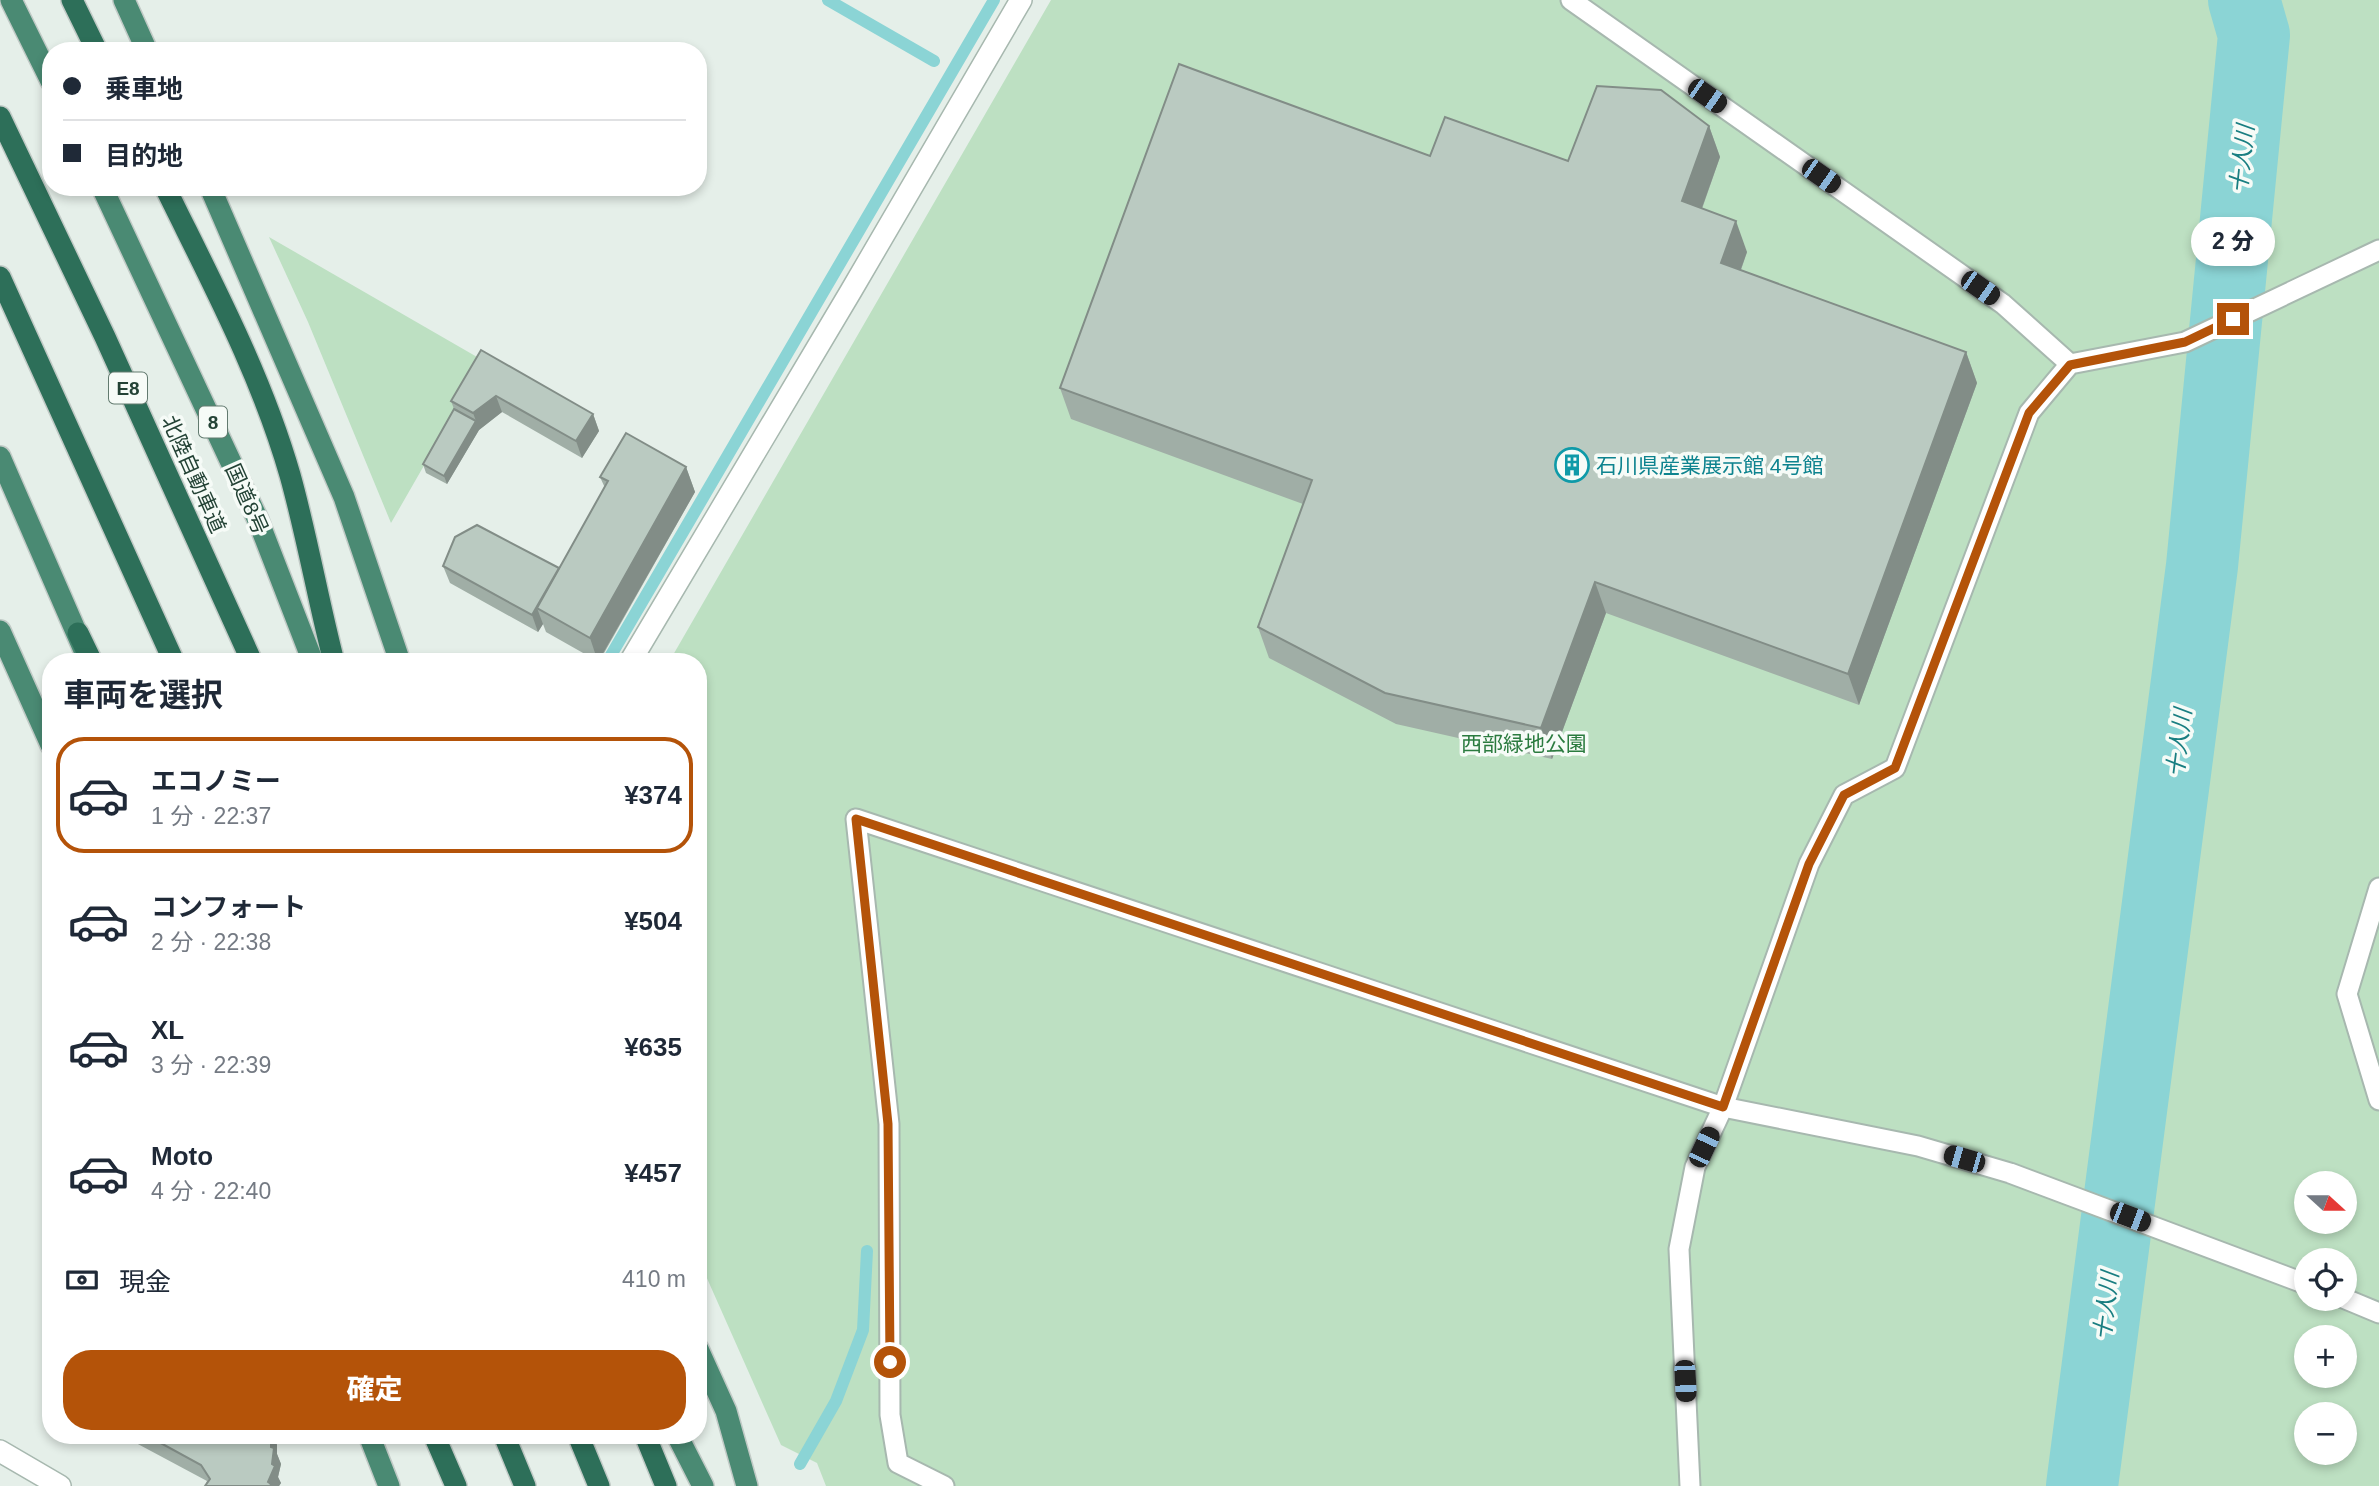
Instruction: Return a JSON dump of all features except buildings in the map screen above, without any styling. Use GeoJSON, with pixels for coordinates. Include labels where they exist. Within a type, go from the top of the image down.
{"type":"FeatureCollection","features":[{"type":"Feature","properties":{"kind":"highway"},"geometry":{"type":"LineString","coordinates":[[11,0],[42,63]]}},
{"type":"Feature","properties":{"kind":"highway"},"geometry":{"type":"LineString","coordinates":[[72,0],[93,42]]}},
{"type":"Feature","properties":{"kind":"highway"},"geometry":{"type":"LineString","coordinates":[[124,0],[143,42]]}},
{"type":"Feature","properties":{"kind":"highway","name":"北陸自動車道"},"geometry":{"type":"LineString","coordinates":[[0,117],[105,337],[248,653]]}},
{"type":"Feature","properties":{"kind":"highway","name":"国道8号"},"geometry":{"type":"LineString","coordinates":[[106,196],[258,520],[310,653]]}},
{"type":"Feature","properties":{"kind":"highway"},"geometry":{"type":"LineString","coordinates":[[169,196],[261,392],[290,475],[332,653]]}},
{"type":"Feature","properties":{"kind":"highway"},"geometry":{"type":"LineString","coordinates":[[214,196],[344,497],[397,653]]}},
{"type":"Feature","properties":{"kind":"highway"},"geometry":{"type":"LineString","coordinates":[[0,278],[170,653]]}},
{"type":"Feature","properties":{"kind":"highway"},"geometry":{"type":"LineString","coordinates":[[0,457],[86,653]]}},
{"type":"Feature","properties":{"kind":"highway"},"geometry":{"type":"LineString","coordinates":[[0,631],[42,725]]}},
{"type":"Feature","properties":{"kind":"highway"},"geometry":{"type":"LineString","coordinates":[[707,1369],[726,1411],[747,1486]]}},
{"type":"Feature","properties":{"kind":"highway"},"geometry":{"type":"LineString","coordinates":[[373,1444],[389,1486]]}},
{"type":"Feature","properties":{"kind":"highway"},"geometry":{"type":"LineString","coordinates":[[438,1444],[456,1486]]}},
{"type":"Feature","properties":{"kind":"highway"},"geometry":{"type":"LineString","coordinates":[[507,1444],[525,1486]]}},
{"type":"Feature","properties":{"kind":"highway"},"geometry":{"type":"LineString","coordinates":[[582,1444],[599,1486]]}},
{"type":"Feature","properties":{"kind":"highway"},"geometry":{"type":"LineString","coordinates":[[649,1444],[666,1486]]}},
{"type":"Feature","properties":{"kind":"highway"},"geometry":{"type":"LineString","coordinates":[[682,1444],[703,1486]]}},
{"type":"Feature","properties":{"kind":"street"},"geometry":{"type":"LineString","coordinates":[[635,653],[1021,0]]}},
{"type":"Feature","properties":{"kind":"street"},"geometry":{"type":"LineString","coordinates":[[0,1451],[60,1486]]}},
{"type":"Feature","properties":{"kind":"lane"},"geometry":{"type":"LineString","coordinates":[[1571,0],[2003,304],[2070,365]]}},
{"type":"Feature","properties":{"kind":"lane"},"geometry":{"type":"LineString","coordinates":[[1690,1486],[1679,1249],[1695,1167],[1723,1107],[1809,864],[1844,795],[1895,768],[2029,413],[2070,365],[2185,342],[2379,250]]}},
{"type":"Feature","properties":{"kind":"lane"},"geometry":{"type":"LineString","coordinates":[[944,1486],[898,1463],[890,1415],[888,1124],[856,819],[1723,1107],[1918,1146],[2010,1173],[2294,1279]]}},
{"type":"Feature","properties":{"kind":"lane"},"geometry":{"type":"LineString","coordinates":[[2379,888],[2347,994],[2379,1100]]}},
{"type":"Feature","properties":{"kind":"lane"},"geometry":{"type":"LineString","coordinates":[[2357,1304],[2379,1313]]}},
{"type":"Feature","properties":{"kind":"green space","name":"西部緑地公園"},"geometry":{"type":"Polygon","coordinates":[[[1051,0],[2379,0],[2379,1486],[826,1486],[817,1463],[781,1445],[707,1278],[707,653],[674,653],[1051,0]]]}},
{"type":"Feature","properties":{"kind":"green space"},"geometry":{"type":"Polygon","coordinates":[[[269,237],[484,361],[391,523],[308,322],[269,237]]]}},
{"type":"Feature","properties":{"kind":"waterway"},"geometry":{"type":"LineString","coordinates":[[828,0],[934,61]]}},
{"type":"Feature","properties":{"kind":"waterway"},"geometry":{"type":"LineString","coordinates":[[612,653],[994,0]]}},
{"type":"Feature","properties":{"kind":"waterway","name":"十人川"},"geometry":{"type":"LineString","coordinates":[[2082,1486],[2202,566],[2254,35],[2244,0]]}},
{"type":"Feature","properties":{"kind":"waterway"},"geometry":{"type":"LineString","coordinates":[[800,1464],[836,1401],[863,1330],[867,1251]]}},
{"type":"Feature","properties":{"kind":"place","name":"石川県産業展示館 4号館"},"geometry":{"type":"Point","coordinates":[1572,465]}},
{"type":"Feature","properties":{"kind":"route"},"geometry":{"type":"LineString","coordinates":[[890,1362],[888,1124],[856,819],[1723,1107],[1809,864],[1844,795],[1895,768],[2029,413],[2070,365],[2185,342],[2233,319]]}}]}
